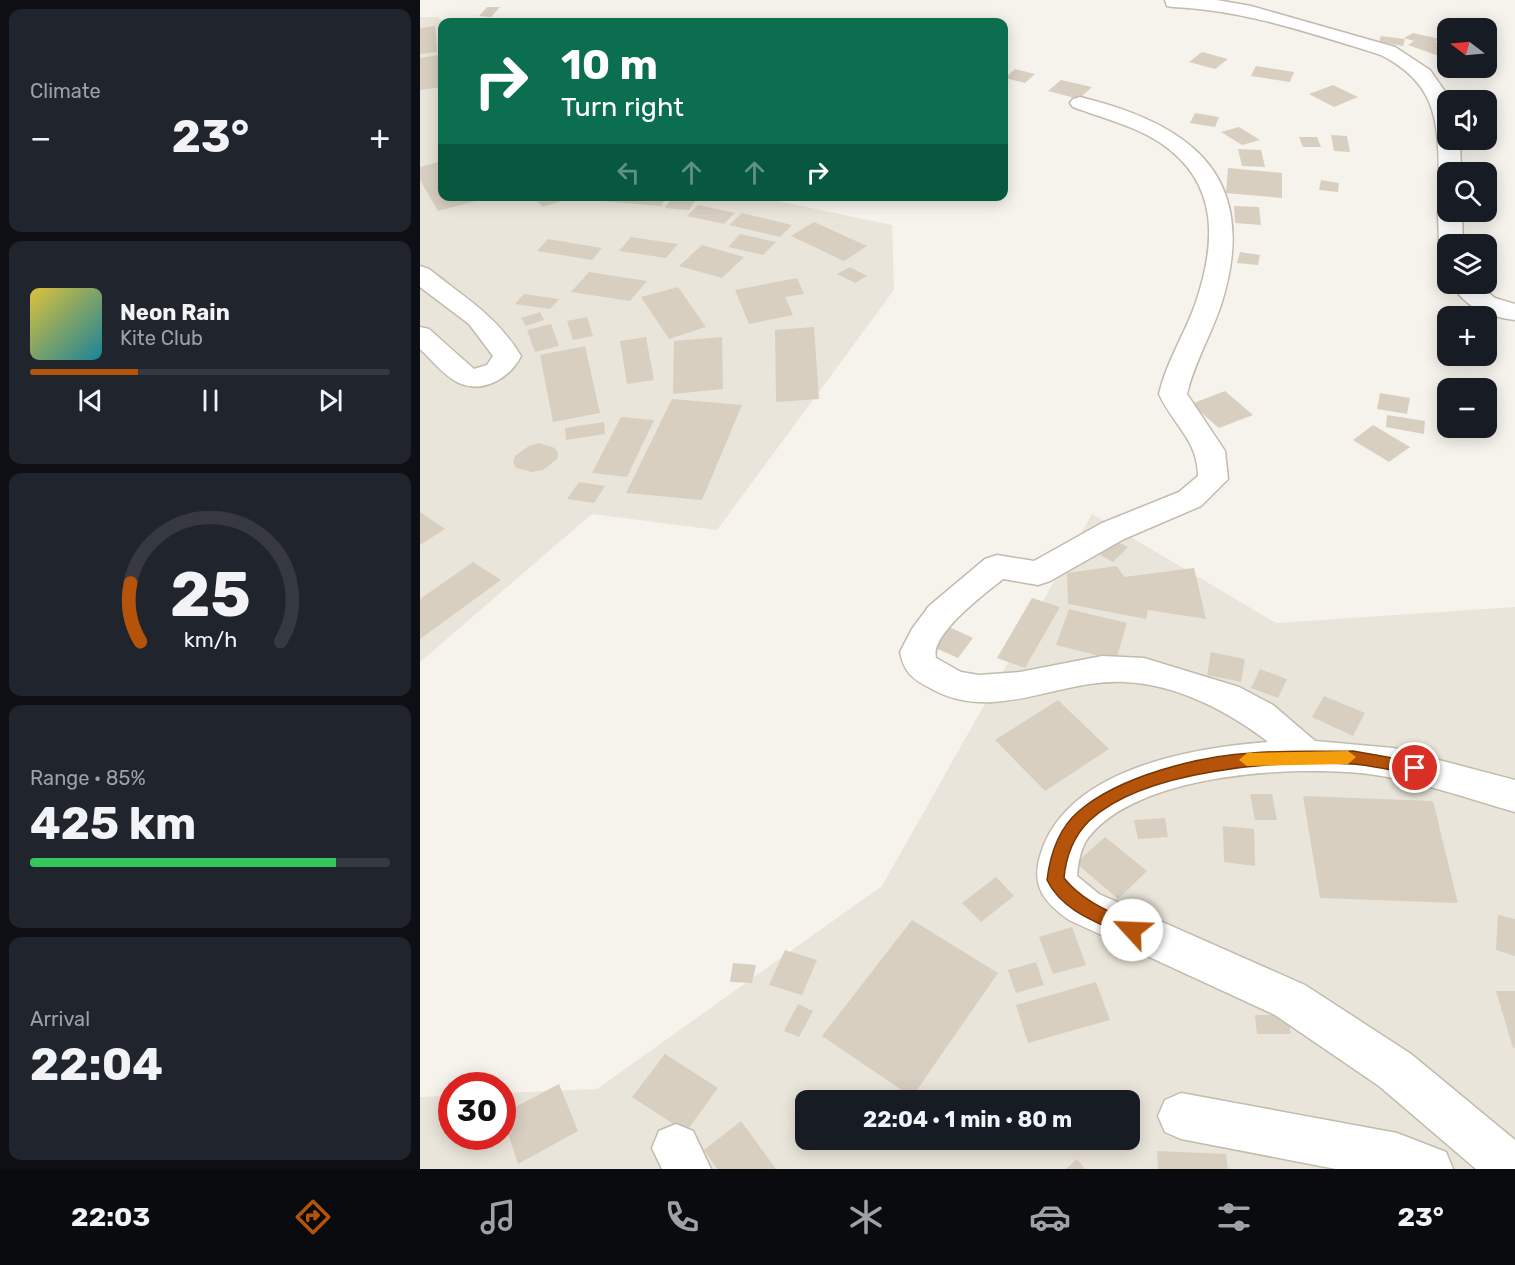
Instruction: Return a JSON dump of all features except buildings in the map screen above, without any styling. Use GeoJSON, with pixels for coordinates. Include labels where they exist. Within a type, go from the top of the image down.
{"type":"FeatureCollection","features":[{"type":"Feature","properties":{"kind":"street"},"geometry":{"type":"LineString","coordinates":[[1173,2],[1198,1],[1229,6],[1377,48],[1411,61],[1429,78],[1437,96]]}},
{"type":"Feature","properties":{"kind":"street"},"geometry":{"type":"LineString","coordinates":[[1080,103],[1170,140],[1191,155],[1215,192],[1223,232],[1217,278],[1198,331],[1177,375],[1173,394],[1185,419],[1211,446],[1215,460],[1213,479],[1190,499],[1113,531],[1038,573],[997,567],[948,606],[934,622],[917,652],[920,665],[958,686],[993,692],[1060,677],[1122,668],[1198,684],[1232,697],[1284,732],[1307,756]]}},
{"type":"Feature","properties":{"kind":"street"},"geometry":{"type":"LineString","coordinates":[[420,274],[480,318],[497,336],[507,356],[498,371],[489,376],[467,377],[420,335]]}},
{"type":"Feature","properties":{"kind":"street"},"geometry":{"type":"LineString","coordinates":[[1475,294],[1483,302],[1505,312],[1515,312]]}},
{"type":"Feature","properties":{"kind":"street"},"geometry":{"type":"LineString","coordinates":[[1513,1169],[1395,1070],[1290,1000],[1084,907],[1068,896],[1056,880],[1058,858],[1067,837],[1084,816],[1113,798],[1152,780],[1203,766],[1250,759],[1307,756],[1353,758],[1415,768],[1515,796]]}},
{"type":"Feature","properties":{"kind":"street"},"geometry":{"type":"LineString","coordinates":[[1181,1116],[1397,1156],[1429,1169]]}},
{"type":"Feature","properties":{"kind":"shaded area"},"geometry":{"type":"Polygon","coordinates":[[[420,17],[438,17],[438,201],[777,201],[892,225],[894,290],[717,530],[592,514],[420,662],[420,17]]]}},
{"type":"Feature","properties":{"kind":"shaded area"},"geometry":{"type":"Polygon","coordinates":[[[1092,514],[1276,623],[1515,607],[1515,1169],[420,1169],[420,1097],[438,1096],[438,1150],[516,1150],[516,1092],[597,1089],[882,886],[1092,514]]]}},
{"type":"Feature","properties":{"kind":"slow traffic"},"geometry":{"type":"LineString","coordinates":[[1247,760],[1307,756],[1348,757]]}},
{"type":"Feature","properties":{"kind":"route"},"geometry":{"type":"LineString","coordinates":[[1132,930],[1084,907],[1068,896],[1056,880],[1058,858],[1067,837],[1084,816],[1113,798],[1152,780],[1203,766],[1250,759],[1307,756],[1353,758],[1415,768]]}}]}
